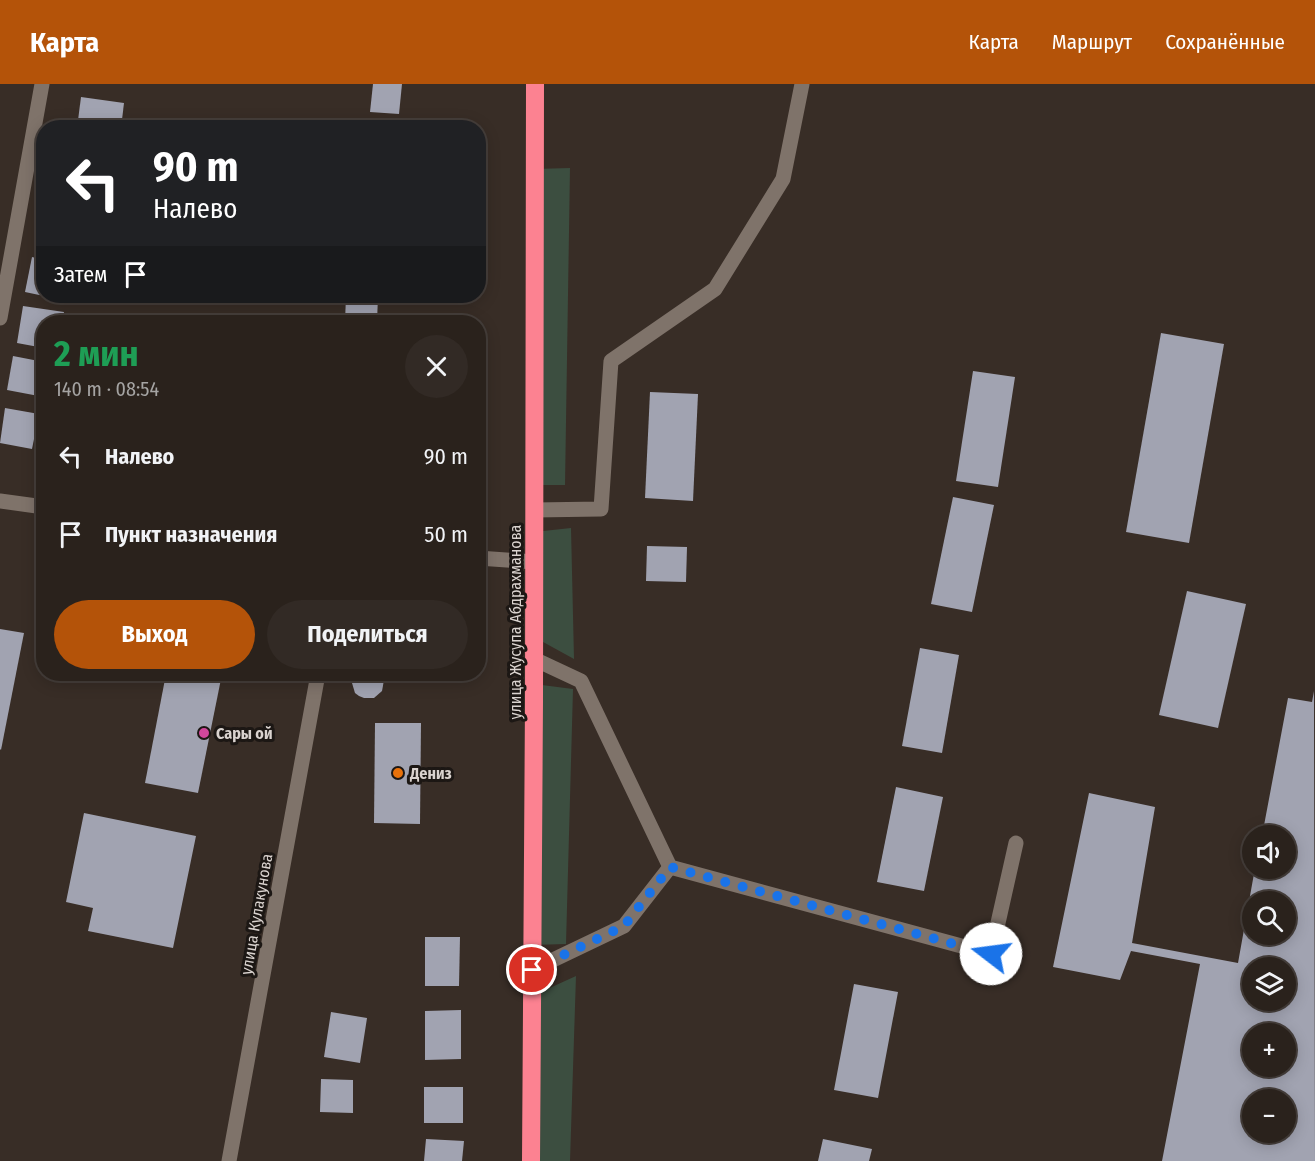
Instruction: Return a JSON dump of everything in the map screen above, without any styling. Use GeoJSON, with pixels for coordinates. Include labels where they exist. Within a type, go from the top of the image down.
{"type":"FeatureCollection","features":[{"type":"Feature","properties":{"kind":"highway","name":"улица Жусупа Абдрахманова"},"geometry":{"type":"LineString","coordinates":[[531,1161],[535,84]]}},
{"type":"Feature","properties":{"kind":"street"},"geometry":{"type":"LineString","coordinates":[[0,318],[42,84]]}},
{"type":"Feature","properties":{"kind":"street"},"geometry":{"type":"LineString","coordinates":[[534,510],[601,509],[611,361],[715,289],[783,179],[802,84]]}},
{"type":"Feature","properties":{"kind":"street"},"geometry":{"type":"LineString","coordinates":[[0,501],[36,506]]}},
{"type":"Feature","properties":{"kind":"street"},"geometry":{"type":"LineString","coordinates":[[486,559],[534,562]]}},
{"type":"Feature","properties":{"kind":"street"},"geometry":{"type":"LineString","coordinates":[[534,659],[581,681],[670,867],[991,954],[1016,843]]}},
{"type":"Feature","properties":{"kind":"street","name":"улица Кулакунова"},"geometry":{"type":"LineString","coordinates":[[229,1161],[317,681]]}},
{"type":"Feature","properties":{"kind":"street"},"geometry":{"type":"LineString","coordinates":[[532,970],[624,926],[670,867]]}},
{"type":"Feature","properties":{"kind":"green space"},"geometry":{"type":"Polygon","coordinates":[[[570,168],[565,485],[534,485],[535,169],[570,168]]]}},
{"type":"Feature","properties":{"kind":"green space"},"geometry":{"type":"Polygon","coordinates":[[[571,528],[574,659],[534,637],[534,532],[571,528]]]}},
{"type":"Feature","properties":{"kind":"green space"},"geometry":{"type":"Polygon","coordinates":[[[534,684],[573,689],[566,944],[532,945],[534,684]]]}},
{"type":"Feature","properties":{"kind":"green space"},"geometry":{"type":"Polygon","coordinates":[[[576,976],[570,1161],[531,1161],[532,996],[576,976]]]}},
{"type":"Feature","properties":{"kind":"building"},"geometry":{"type":"Polygon","coordinates":[[[373,84],[402,84],[399,114],[370,112],[373,84]]]}},
{"type":"Feature","properties":{"kind":"building"},"geometry":{"type":"Polygon","coordinates":[[[81,97],[124,103],[122,120],[78,120],[81,97]]]}},
{"type":"Feature","properties":{"kind":"building"},"geometry":{"type":"Polygon","coordinates":[[[32,257],[36,258],[36,294],[25,292],[32,257]]]}},
{"type":"Feature","properties":{"kind":"building"},"geometry":{"type":"Polygon","coordinates":[[[346,303],[378,303],[377,315],[345,315],[346,303]]]}},
{"type":"Feature","properties":{"kind":"building"},"geometry":{"type":"Polygon","coordinates":[[[23,306],[64,312],[63,315],[36,315],[36,347],[17,343],[23,306]]]}},
{"type":"Feature","properties":{"kind":"building"},"geometry":{"type":"Polygon","coordinates":[[[1161,333],[1224,344],[1189,543],[1126,532],[1161,333]]]}},
{"type":"Feature","properties":{"kind":"building"},"geometry":{"type":"Polygon","coordinates":[[[13,356],[36,360],[36,395],[7,390],[13,356]]]}},
{"type":"Feature","properties":{"kind":"building"},"geometry":{"type":"Polygon","coordinates":[[[973,371],[1015,377],[998,487],[956,481],[973,371]]]}},
{"type":"Feature","properties":{"kind":"building"},"geometry":{"type":"Polygon","coordinates":[[[650,392],[698,394],[693,501],[645,498],[650,392]]]}},
{"type":"Feature","properties":{"kind":"building"},"geometry":{"type":"Polygon","coordinates":[[[5,408],[36,413],[32,449],[0,443],[5,408]]]}},
{"type":"Feature","properties":{"kind":"building"},"geometry":{"type":"Polygon","coordinates":[[[953,497],[994,505],[972,612],[931,604],[953,497]]]}},
{"type":"Feature","properties":{"kind":"building"},"geometry":{"type":"Polygon","coordinates":[[[647,546],[687,547],[686,582],[646,581],[647,546]]]}},
{"type":"Feature","properties":{"kind":"building"},"geometry":{"type":"Polygon","coordinates":[[[1187,591],[1246,604],[1218,728],[1159,715],[1187,591]]]}},
{"type":"Feature","properties":{"kind":"building"},"geometry":{"type":"Polygon","coordinates":[[[0,629],[24,633],[1,750],[0,749],[0,629]]]}},
{"type":"Feature","properties":{"kind":"building"},"geometry":{"type":"Polygon","coordinates":[[[920,648],[959,655],[942,753],[902,746],[920,648]]]}},
{"type":"Feature","properties":{"kind":"building"},"geometry":{"type":"Polygon","coordinates":[[[165,681],[221,681],[198,793],[145,783],[165,681]]]}},
{"type":"Feature","properties":{"kind":"building"},"geometry":{"type":"Polygon","coordinates":[[[353,681],[384,681],[382,691],[374,698],[359,696],[355,693],[353,681]]]}},
{"type":"Feature","properties":{"kind":"building"},"geometry":{"type":"Polygon","coordinates":[[[1314,691],[1315,1161],[1162,1161],[1200,964],[1131,951],[1120,980],[1053,967],[1089,793],[1155,807],[1132,943],[1238,963],[1242,941],[1242,945],[1296,945],[1296,891],[1251,891],[1253,879],[1296,879],[1296,825],[1264,825],[1288,698],[1312,702],[1314,691]]]}},
{"type":"Feature","properties":{"kind":"building","name":"Дениз"},"geometry":{"type":"Polygon","coordinates":[[[375,723],[421,723],[420,824],[374,823],[375,723]]]}},
{"type":"Feature","properties":{"kind":"building"},"geometry":{"type":"Polygon","coordinates":[[[896,787],[943,797],[924,891],[877,882],[896,787]]]}},
{"type":"Feature","properties":{"kind":"building"},"geometry":{"type":"Polygon","coordinates":[[[84,813],[196,836],[173,948],[88,931],[93,908],[66,902],[84,813]]]}},
{"type":"Feature","properties":{"kind":"building"},"geometry":{"type":"Polygon","coordinates":[[[425,937],[460,937],[459,986],[425,986],[425,937]]]}},
{"type":"Feature","properties":{"kind":"building"},"geometry":{"type":"Polygon","coordinates":[[[854,984],[898,992],[878,1098],[834,1090],[854,984]]]}},
{"type":"Feature","properties":{"kind":"building"},"geometry":{"type":"Polygon","coordinates":[[[461,1010],[461,1059],[425,1060],[425,1011],[461,1010]]]}},
{"type":"Feature","properties":{"kind":"building"},"geometry":{"type":"Polygon","coordinates":[[[331,1012],[367,1018],[360,1063],[324,1057],[331,1012]]]}},
{"type":"Feature","properties":{"kind":"building"},"geometry":{"type":"Polygon","coordinates":[[[321,1079],[353,1080],[353,1113],[320,1112],[321,1079]]]}},
{"type":"Feature","properties":{"kind":"building"},"geometry":{"type":"Polygon","coordinates":[[[424,1087],[463,1087],[463,1123],[424,1123],[424,1087]]]}},
{"type":"Feature","properties":{"kind":"building"},"geometry":{"type":"Polygon","coordinates":[[[426,1139],[464,1141],[462,1161],[424,1161],[426,1139]]]}},
{"type":"Feature","properties":{"kind":"building"},"geometry":{"type":"Polygon","coordinates":[[[823,1139],[872,1149],[869,1161],[818,1161],[823,1139]]]}},
{"type":"Feature","properties":{"kind":"place","name":"Сары ой"},"geometry":{"type":"Point","coordinates":[204,733]}},
{"type":"Feature","properties":{"kind":"place","name":"Дениз"},"geometry":{"type":"Point","coordinates":[398,773]}},
{"type":"Feature","properties":{"kind":"route"},"geometry":{"type":"LineString","coordinates":[[532,970],[624,926],[670,867],[991,954]]}}]}
